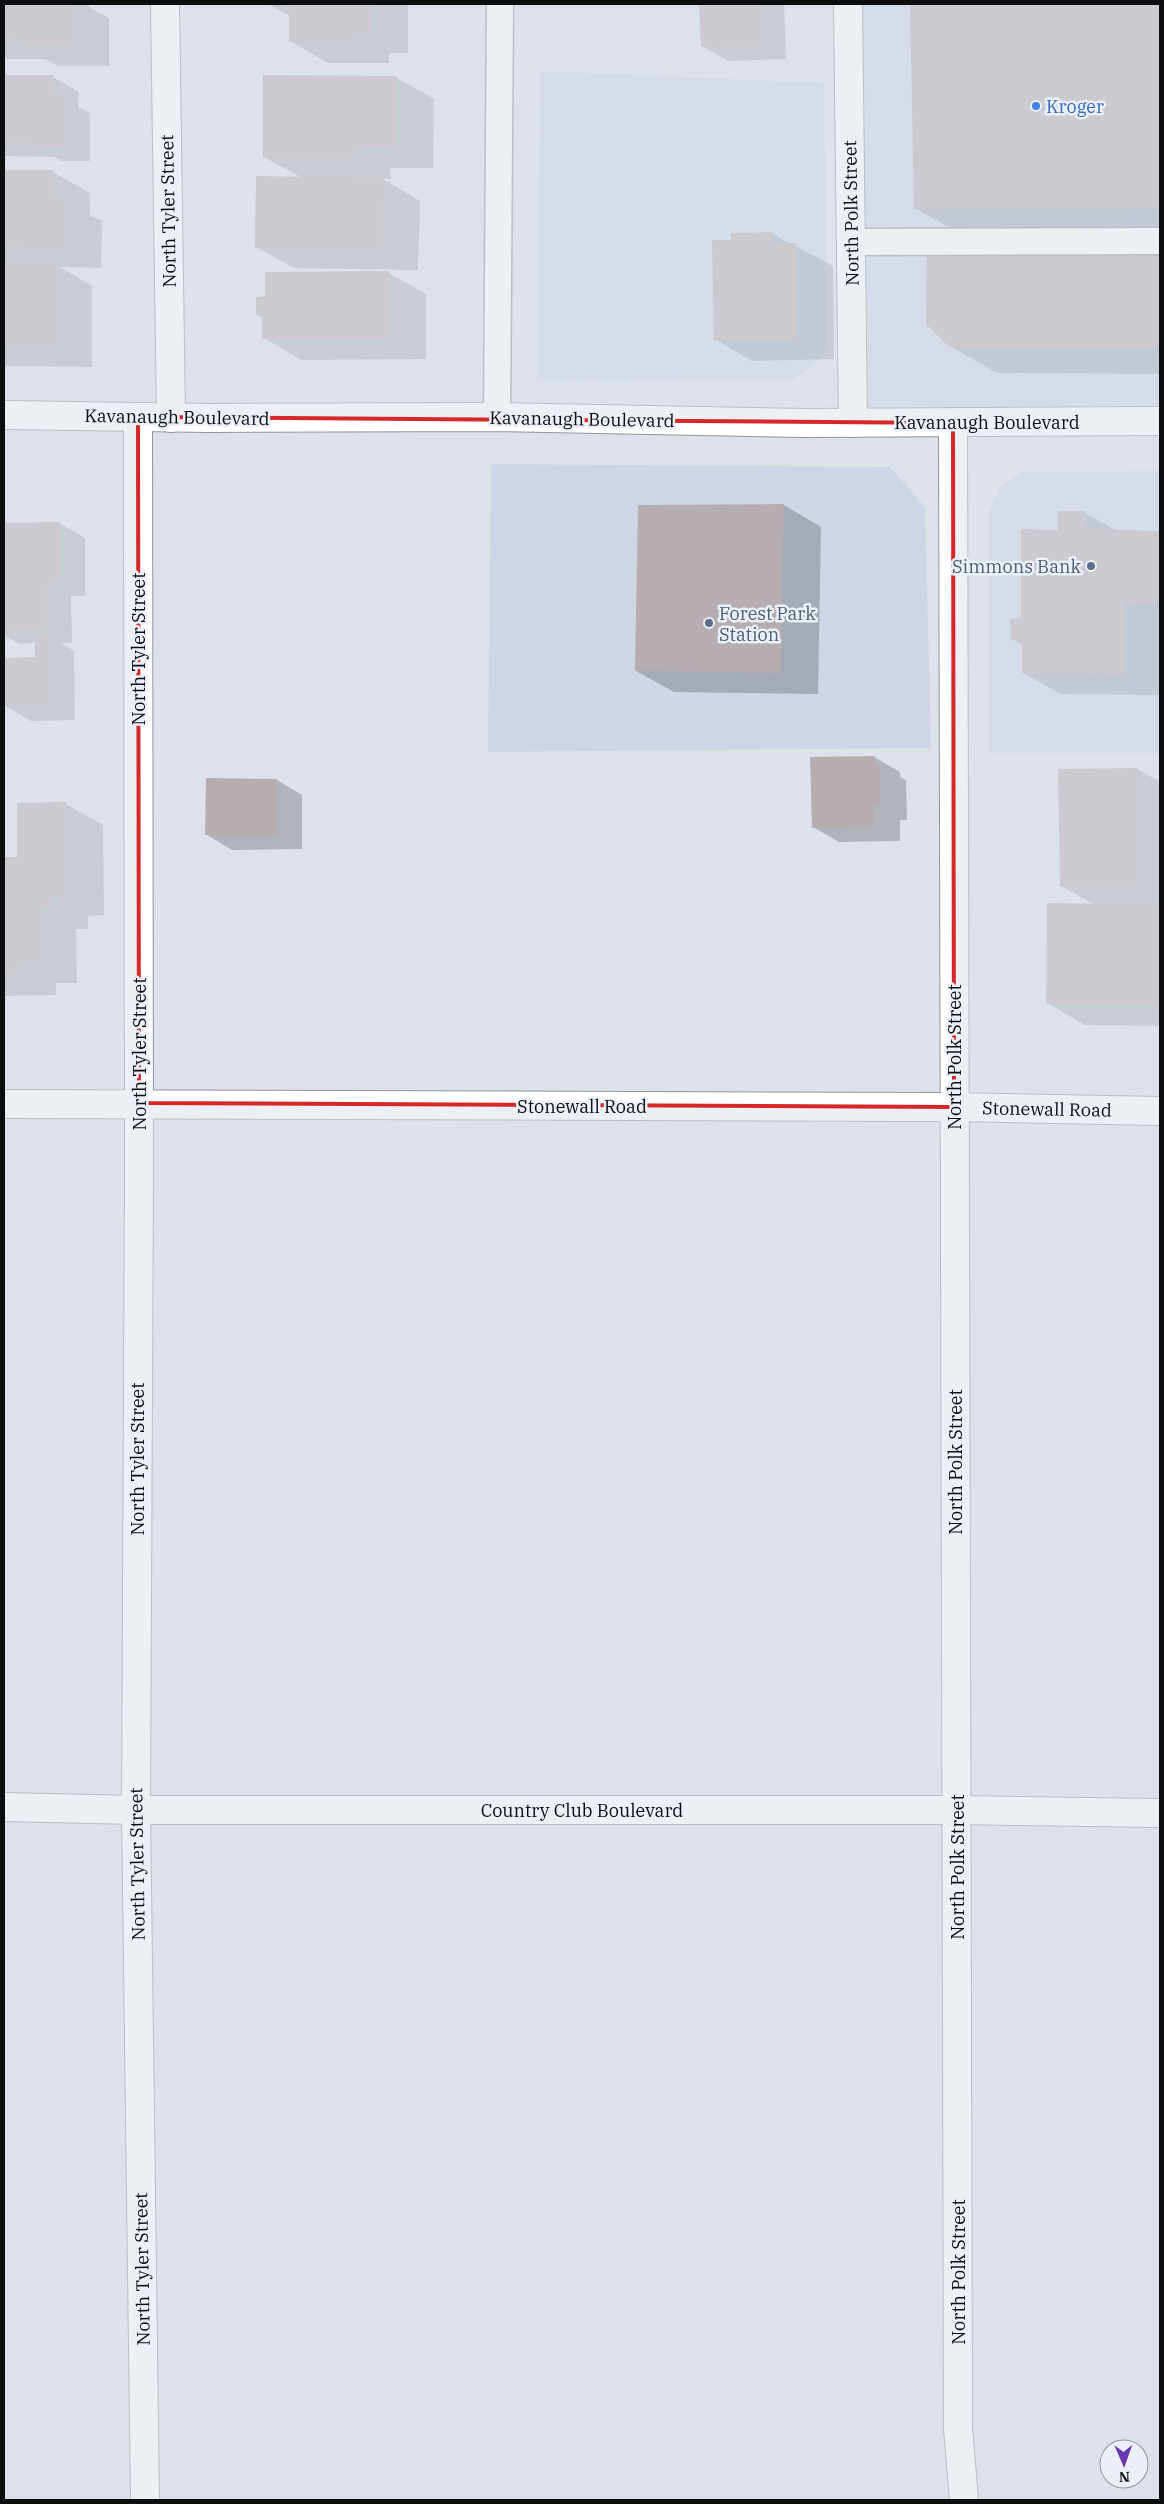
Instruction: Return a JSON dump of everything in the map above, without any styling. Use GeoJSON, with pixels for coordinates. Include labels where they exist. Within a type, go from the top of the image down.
{"type":"FeatureCollection","features":[{"type":"Feature","properties":{"kind":"street","name":"North Tyler Street"},"geometry":{"type":"LineString","coordinates":[[165,4],[171,418]]}},
{"type":"Feature","properties":{"kind":"street","name":"North Polk Street"},"geometry":{"type":"LineString","coordinates":[[848,4],[853,423]]}},
{"type":"Feature","properties":{"kind":"street","name":"Kavanaugh Boulevard"},"geometry":{"type":"LineString","coordinates":[[4,415],[171,418],[496,417],[853,423],[1160,421]]}},
{"type":"Feature","properties":{"kind":"street","name":"North Tyler Street"},"geometry":{"type":"LineString","coordinates":[[138,417],[139,1103],[136,1810],[146,2500]]}},
{"type":"Feature","properties":{"kind":"street","name":"North Polk Street"},"geometry":{"type":"LineString","coordinates":[[953,423],[958,2418],[964,2500]]}},
{"type":"Feature","properties":{"kind":"street","name":"Stonewall Road"},"geometry":{"type":"LineString","coordinates":[[4,1104],[954,1107],[1160,1111]]}},
{"type":"Feature","properties":{"kind":"street","name":"Country Club Boulevard"},"geometry":{"type":"LineString","coordinates":[[4,1807],[136,1810],[956,1810],[1160,1813]]}},
{"type":"Feature","properties":{"kind":"lane"},"geometry":{"type":"LineString","coordinates":[[496,417],[500,4]]}},
{"type":"Feature","properties":{"kind":"lane"},"geometry":{"type":"LineString","coordinates":[[851,242],[1160,241]]}},
{"type":"Feature","properties":{"kind":"highlighted area"},"geometry":{"type":"Polygon","coordinates":[[[138,417],[953,423],[954,1107],[139,1103],[138,417]]]}},
{"type":"Feature","properties":{"kind":"shaded area"},"geometry":{"type":"Polygon","coordinates":[[[848,4],[1160,4],[1160,421],[853,423],[848,4]]]}},
{"type":"Feature","properties":{"kind":"shaded area"},"geometry":{"type":"Polygon","coordinates":[[[540,71],[824,83],[827,353],[795,379],[537,381],[540,71]]]}},
{"type":"Feature","properties":{"kind":"shaded area"},"geometry":{"type":"Polygon","coordinates":[[[491,464],[890,467],[925,507],[931,748],[488,752],[491,464]]]}},
{"type":"Feature","properties":{"kind":"shaded area"},"geometry":{"type":"Polygon","coordinates":[[[1160,471],[1160,753],[989,753],[989,511],[1001,486],[1023,472],[1160,471]]]}},
{"type":"Feature","properties":{"kind":"building"},"geometry":{"type":"Polygon","coordinates":[[[4,4],[72,4],[72,45],[19,45],[20,38],[4,38],[4,4]]]}},
{"type":"Feature","properties":{"kind":"building"},"geometry":{"type":"Polygon","coordinates":[[[289,4],[371,4],[371,32],[352,32],[352,42],[289,42],[289,4]]]}},
{"type":"Feature","properties":{"kind":"building"},"geometry":{"type":"Polygon","coordinates":[[[699,4],[759,4],[760,45],[701,47],[699,4]]]}},
{"type":"Feature","properties":{"kind":"building","name":"Kroger"},"geometry":{"type":"Polygon","coordinates":[[[910,4],[1160,4],[1160,208],[914,209],[910,4]]]}},
{"type":"Feature","properties":{"kind":"building"},"geometry":{"type":"Polygon","coordinates":[[[4,75],[53,75],[53,97],[65,97],[65,147],[35,147],[35,142],[4,142],[4,75]]]}},
{"type":"Feature","properties":{"kind":"building"},"geometry":{"type":"Polygon","coordinates":[[[263,75],[397,76],[396,147],[353,147],[354,158],[263,157],[263,75]]]}},
{"type":"Feature","properties":{"kind":"building"},"geometry":{"type":"Polygon","coordinates":[[[4,170],[53,170],[53,198],[65,199],[64,247],[4,246],[4,170]]]}},
{"type":"Feature","properties":{"kind":"building"},"geometry":{"type":"Polygon","coordinates":[[[256,176],[383,178],[381,249],[255,248],[256,176]]]}},
{"type":"Feature","properties":{"kind":"building"},"geometry":{"type":"Polygon","coordinates":[[[772,232],[772,244],[796,243],[797,339],[714,340],[712,240],[731,240],[731,233],[772,232]]]}},
{"type":"Feature","properties":{"kind":"building"},"geometry":{"type":"Polygon","coordinates":[[[927,251],[1160,253],[1160,347],[949,347],[926,324],[927,251]]]}},
{"type":"Feature","properties":{"kind":"building"},"geometry":{"type":"Polygon","coordinates":[[[4,263],[55,263],[55,346],[4,346],[4,263]]]}},
{"type":"Feature","properties":{"kind":"building"},"geometry":{"type":"Polygon","coordinates":[[[389,271],[389,339],[262,339],[262,316],[256,315],[256,297],[265,296],[265,272],[389,271]]]}},
{"type":"Feature","properties":{"kind":"building","name":"Forest Park Station"},"geometry":{"type":"Polygon","coordinates":[[[784,504],[781,673],[635,671],[638,505],[784,504]]]}},
{"type":"Feature","properties":{"kind":"building","name":"Simmons Bank"},"geometry":{"type":"Polygon","coordinates":[[[1058,511],[1085,511],[1086,529],[1160,531],[1160,602],[1124,603],[1124,674],[1022,673],[1022,640],[1011,640],[1010,619],[1021,618],[1021,529],[1058,530],[1058,511]]]}},
{"type":"Feature","properties":{"kind":"building"},"geometry":{"type":"Polygon","coordinates":[[[60,522],[60,581],[46,582],[46,629],[4,629],[4,523],[60,522]]]}},
{"type":"Feature","properties":{"kind":"building"},"geometry":{"type":"Polygon","coordinates":[[[35,635],[48,635],[49,706],[4,707],[4,658],[35,657],[35,635]]]}},
{"type":"Feature","properties":{"kind":"building"},"geometry":{"type":"Polygon","coordinates":[[[875,756],[875,764],[880,764],[881,805],[874,806],[875,826],[812,828],[810,757],[875,756]]]}},
{"type":"Feature","properties":{"kind":"building"},"geometry":{"type":"Polygon","coordinates":[[[1138,768],[1139,885],[1060,886],[1058,769],[1138,768]]]}},
{"type":"Feature","properties":{"kind":"building"},"geometry":{"type":"Polygon","coordinates":[[[206,778],[277,779],[277,835],[205,835],[206,778]]]}},
{"type":"Feature","properties":{"kind":"building"},"geometry":{"type":"Polygon","coordinates":[[[66,802],[67,895],[51,895],[51,909],[39,908],[40,962],[20,962],[19,974],[4,974],[4,857],[17,857],[17,803],[66,802]]]}},
{"type":"Feature","properties":{"kind":"building"},"geometry":{"type":"Polygon","coordinates":[[[1047,903],[1160,905],[1160,1005],[1046,1004],[1047,903]]]}},
{"type":"Feature","properties":{"kind":"place","name":"Kroger"},"geometry":{"type":"Point","coordinates":[1036,106]}},
{"type":"Feature","properties":{"kind":"place","name":"Simmons Bank"},"geometry":{"type":"Point","coordinates":[1091,566]}},
{"type":"Feature","properties":{"kind":"place","name":"Forest Park Station"},"geometry":{"type":"Point","coordinates":[709,623]}}]}
